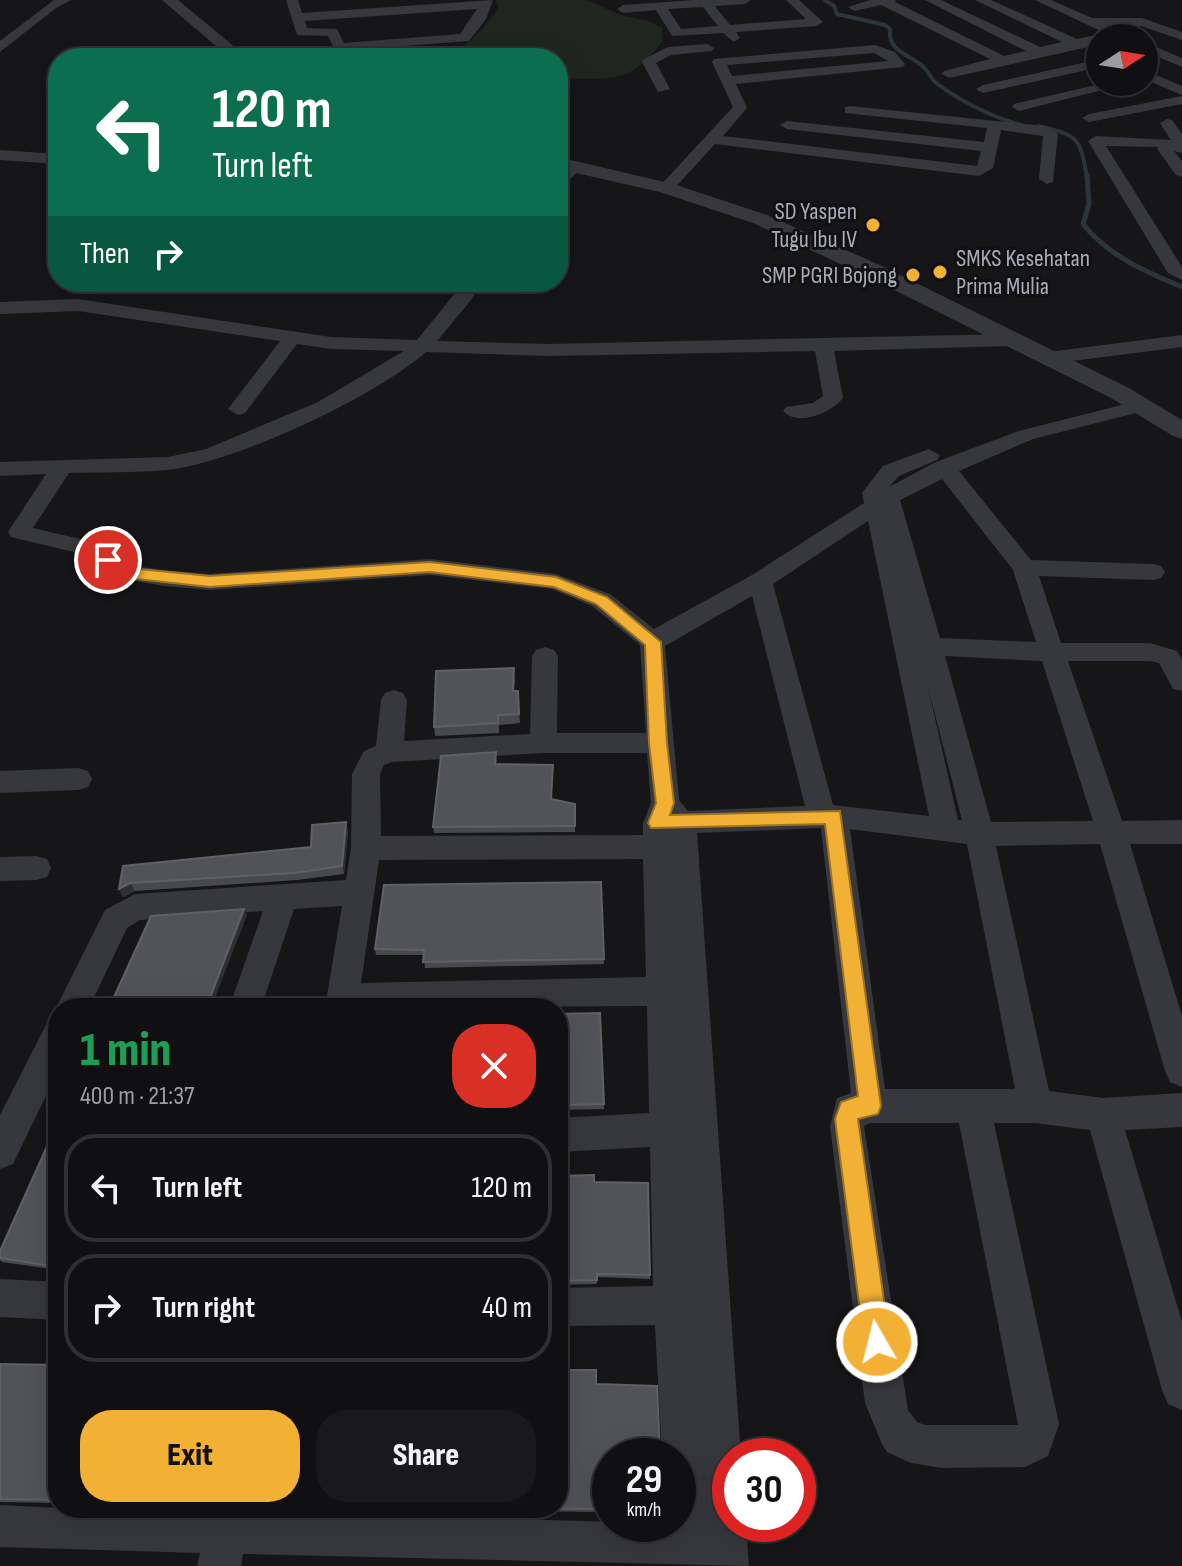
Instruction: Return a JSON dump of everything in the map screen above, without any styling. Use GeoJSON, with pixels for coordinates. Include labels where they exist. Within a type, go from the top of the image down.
{"type":"FeatureCollection","features":[{"type":"Feature","properties":{"kind":"street"},"geometry":{"type":"LineString","coordinates":[[0,48],[52,5],[65,0]]}},
{"type":"Feature","properties":{"kind":"street"},"geometry":{"type":"LineString","coordinates":[[169,0],[228,48]]}},
{"type":"Feature","properties":{"kind":"street"},"geometry":{"type":"LineString","coordinates":[[673,34],[662,22],[618,7],[748,0],[772,25]]}},
{"type":"Feature","properties":{"kind":"street"},"geometry":{"type":"LineString","coordinates":[[792,0],[824,21],[673,34],[662,45],[668,51],[695,56],[741,46],[854,37]]}},
{"type":"Feature","properties":{"kind":"street"},"geometry":{"type":"LineString","coordinates":[[931,0],[1039,52]]}},
{"type":"Feature","properties":{"kind":"street"},"geometry":{"type":"LineString","coordinates":[[981,0],[1086,49]]}},
{"type":"Feature","properties":{"kind":"street"},"geometry":{"type":"LineString","coordinates":[[1041,0],[1091,23],[1139,21],[1182,36]]}},
{"type":"Feature","properties":{"kind":"street"},"geometry":{"type":"LineString","coordinates":[[296,1],[297,18],[304,33],[347,31]]}},
{"type":"Feature","properties":{"kind":"street"},"geometry":{"type":"LineString","coordinates":[[854,7],[886,1],[1002,60]]}},
{"type":"Feature","properties":{"kind":"street"},"geometry":{"type":"LineString","coordinates":[[297,18],[486,2],[478,22],[464,38],[338,47],[332,32]]}},
{"type":"Feature","properties":{"kind":"street"},"geometry":{"type":"LineString","coordinates":[[706,3],[741,46]]}},
{"type":"Feature","properties":{"kind":"street"},"geometry":{"type":"LineString","coordinates":[[660,6],[673,34]]}},
{"type":"Feature","properties":{"kind":"street"},"geometry":{"type":"LineString","coordinates":[[463,23],[478,22]]}},
{"type":"Feature","properties":{"kind":"street"},"geometry":{"type":"LineString","coordinates":[[949,74],[1086,41]]}},
{"type":"Feature","properties":{"kind":"street"},"geometry":{"type":"LineString","coordinates":[[666,188],[741,105],[718,64],[721,61],[875,49],[890,55],[898,64],[729,80]]}},
{"type":"Feature","properties":{"kind":"street"},"geometry":{"type":"LineString","coordinates":[[663,89],[649,62],[668,51]]}},
{"type":"Feature","properties":{"kind":"street"},"geometry":{"type":"LineString","coordinates":[[1158,52],[1182,63]]}},
{"type":"Feature","properties":{"kind":"street"},"geometry":{"type":"LineString","coordinates":[[983,89],[1086,66]]}},
{"type":"Feature","properties":{"kind":"street"},"geometry":{"type":"LineString","coordinates":[[1158,81],[1182,91]]}},
{"type":"Feature","properties":{"kind":"street"},"geometry":{"type":"LineString","coordinates":[[1019,107],[1086,91]]}},
{"type":"Feature","properties":{"kind":"street"},"geometry":{"type":"LineString","coordinates":[[1089,118],[1182,100]]}},
{"type":"Feature","properties":{"kind":"street"},"geometry":{"type":"LineString","coordinates":[[769,148],[793,118],[901,102]]}},
{"type":"Feature","properties":{"kind":"street"},"geometry":{"type":"LineString","coordinates":[[836,112],[995,125],[1050,133],[1047,179]]}},
{"type":"Feature","properties":{"kind":"street"},"geometry":{"type":"LineString","coordinates":[[1167,123],[1180,142],[1165,149],[1182,172]]}},
{"type":"Feature","properties":{"kind":"street"},"geometry":{"type":"LineString","coordinates":[[787,125],[991,147]]}},
{"type":"Feature","properties":{"kind":"street"},"geometry":{"type":"LineString","coordinates":[[713,139],[979,171],[985,168],[995,125]]}},
{"type":"Feature","properties":{"kind":"street"},"geometry":{"type":"LineString","coordinates":[[1177,146],[1160,142],[1096,141],[1177,273],[1182,275]]}},
{"type":"Feature","properties":{"kind":"street"},"geometry":{"type":"LineString","coordinates":[[0,155],[48,158]]}},
{"type":"Feature","properties":{"kind":"street"},"geometry":{"type":"LineString","coordinates":[[568,165],[666,188],[726,206],[814,242],[1120,393],[1182,431]]}},
{"type":"Feature","properties":{"kind":"street"},"geometry":{"type":"LineString","coordinates":[[74,292],[78,305]]}},
{"type":"Feature","properties":{"kind":"street"},"geometry":{"type":"LineString","coordinates":[[0,469],[168,463],[212,454],[373,382],[424,344],[467,292]]}},
{"type":"Feature","properties":{"kind":"street"},"geometry":{"type":"LineString","coordinates":[[0,308],[78,305],[331,343],[549,350],[1009,340]]}},
{"type":"Feature","properties":{"kind":"street"},"geometry":{"type":"LineString","coordinates":[[238,409],[291,339]]}},
{"type":"Feature","properties":{"kind":"street"},"geometry":{"type":"LineString","coordinates":[[1048,358],[1182,341]]}},
{"type":"Feature","properties":{"kind":"street"},"geometry":{"type":"LineString","coordinates":[[793,411],[818,409],[833,398],[823,344]]}},
{"type":"Feature","properties":{"kind":"street"},"geometry":{"type":"LineString","coordinates":[[1035,1106],[980,834],[932,647],[875,487],[891,471],[915,460],[1053,412],[1120,393]]}},
{"type":"Feature","properties":{"kind":"street"},"geometry":{"type":"LineString","coordinates":[[653,642],[760,581],[895,492],[944,467],[1026,435],[1141,406]]}},
{"type":"Feature","properties":{"kind":"street"},"geometry":{"type":"LineString","coordinates":[[944,467],[1024,568],[1111,831],[1182,1071]]}},
{"type":"Feature","properties":{"kind":"street"},"geometry":{"type":"LineString","coordinates":[[61,468],[19,532],[81,546],[136,574],[210,582],[430,567],[556,582],[601,600],[653,642],[708,1555]]}},
{"type":"Feature","properties":{"kind":"street"},"geometry":{"type":"LineString","coordinates":[[881,503],[946,830]]}},
{"type":"Feature","properties":{"kind":"street"},"geometry":{"type":"LineString","coordinates":[[1024,568],[1153,572]]}},
{"type":"Feature","properties":{"kind":"street"},"geometry":{"type":"LineString","coordinates":[[760,581],[828,816],[870,1106]]}},
{"type":"Feature","properties":{"kind":"street"},"geometry":{"type":"LineString","coordinates":[[932,647],[1160,653],[1172,661],[1182,682]]}},
{"type":"Feature","properties":{"kind":"street"},"geometry":{"type":"LineString","coordinates":[[543,743],[545,656]]}},
{"type":"Feature","properties":{"kind":"street"},"geometry":{"type":"LineString","coordinates":[[389,752],[394,700]]}},
{"type":"Feature","properties":{"kind":"street"},"geometry":{"type":"LineString","coordinates":[[343,998],[366,848],[366,774],[374,758],[389,752],[543,743],[658,743]]}},
{"type":"Feature","properties":{"kind":"street"},"geometry":{"type":"LineString","coordinates":[[0,782],[78,779]]}},
{"type":"Feature","properties":{"kind":"street"},"geometry":{"type":"LineString","coordinates":[[366,848],[666,824],[828,816],[980,834],[1182,832]]}},
{"type":"Feature","properties":{"kind":"street"},"geometry":{"type":"LineString","coordinates":[[666,824],[666,1129],[673,1305],[708,1555]]}},
{"type":"Feature","properties":{"kind":"street"},"geometry":{"type":"LineString","coordinates":[[0,869],[36,868]]}},
{"type":"Feature","properties":{"kind":"street"},"geometry":{"type":"LineString","coordinates":[[77,998],[116,919],[124,912],[146,905],[360,892]]}},
{"type":"Feature","properties":{"kind":"street"},"geometry":{"type":"LineString","coordinates":[[248,998],[282,899]]}},
{"type":"Feature","properties":{"kind":"street"},"geometry":{"type":"LineString","coordinates":[[476,998],[664,991]]}},
{"type":"Feature","properties":{"kind":"street"},"geometry":{"type":"LineString","coordinates":[[0,1152],[48,1056]]}},
{"type":"Feature","properties":{"kind":"street"},"geometry":{"type":"LineString","coordinates":[[973,1107],[1038,1411],[1037,1434],[1025,1446],[920,1446],[902,1438],[892,1423],[885,1403],[847,1126],[849,1110],[870,1106],[1035,1106],[1103,1115],[1182,1110]]}},
{"type":"Feature","properties":{"kind":"street"},"geometry":{"type":"LineString","coordinates":[[1103,1115],[1182,1390]]}},
{"type":"Feature","properties":{"kind":"street"},"geometry":{"type":"LineString","coordinates":[[568,1134],[666,1129]]}},
{"type":"Feature","properties":{"kind":"street"},"geometry":{"type":"LineString","coordinates":[[0,1298],[48,1300]]}},
{"type":"Feature","properties":{"kind":"street"},"geometry":{"type":"LineString","coordinates":[[568,1307],[673,1305]]}},
{"type":"Feature","properties":{"kind":"street"},"geometry":{"type":"LineString","coordinates":[[0,1526],[708,1555]]}},
{"type":"Feature","properties":{"kind":"shaded area"},"geometry":{"type":"Polygon","coordinates":[[[496,0],[587,0],[620,15],[649,21],[662,28],[663,41],[651,56],[628,73],[605,78],[568,79],[568,48],[459,48],[483,28],[498,9],[496,0]]]}},
{"type":"Feature","properties":{"kind":"building"},"geometry":{"type":"Polygon","coordinates":[[[514,668],[513,691],[518,691],[519,714],[498,715],[498,723],[434,727],[436,671],[514,668]]]}},
{"type":"Feature","properties":{"kind":"building"},"geometry":{"type":"Polygon","coordinates":[[[496,752],[495,764],[553,765],[551,799],[575,804],[575,826],[433,827],[441,756],[496,752]]]}},
{"type":"Feature","properties":{"kind":"building"},"geometry":{"type":"Polygon","coordinates":[[[346,822],[342,866],[294,873],[130,883],[119,889],[123,866],[311,847],[312,825],[346,822]]]}},
{"type":"Feature","properties":{"kind":"building"},"geometry":{"type":"Polygon","coordinates":[[[601,882],[604,959],[423,962],[424,950],[375,949],[384,885],[601,882]]]}},
{"type":"Feature","properties":{"kind":"building"},"geometry":{"type":"Polygon","coordinates":[[[244,909],[210,998],[114,998],[151,916],[244,909]]]}},
{"type":"Feature","properties":{"kind":"building"},"geometry":{"type":"Polygon","coordinates":[[[600,1013],[604,1104],[568,1105],[568,1014],[600,1013]]]}},
{"type":"Feature","properties":{"kind":"building"},"geometry":{"type":"Polygon","coordinates":[[[48,1144],[48,1265],[0,1258],[0,1251],[48,1144]]]}},
{"type":"Feature","properties":{"kind":"building"},"geometry":{"type":"Polygon","coordinates":[[[594,1175],[594,1182],[648,1183],[650,1275],[597,1274],[597,1280],[568,1281],[568,1176],[594,1175]]]}},
{"type":"Feature","properties":{"kind":"building"},"geometry":{"type":"Polygon","coordinates":[[[0,1364],[48,1365],[48,1500],[0,1499],[0,1364]]]}},
{"type":"Feature","properties":{"kind":"building"},"geometry":{"type":"Polygon","coordinates":[[[568,1370],[596,1370],[596,1384],[657,1386],[659,1438],[592,1438],[592,1509],[568,1509],[568,1370]]]}},
{"type":"Feature","properties":{"kind":"waterway"},"geometry":{"type":"LineString","coordinates":[[825,0],[834,6],[837,14],[885,25],[890,29],[895,46],[922,66],[936,83],[977,108],[1021,125]]}},
{"type":"Feature","properties":{"kind":"waterway"},"geometry":{"type":"LineString","coordinates":[[1038,126],[1062,132],[1075,140],[1082,153],[1087,177]]}},
{"type":"Feature","properties":{"kind":"waterway"},"geometry":{"type":"LineString","coordinates":[[1087,175],[1089,204],[1083,224],[1093,236],[1141,269],[1182,287]]}},
{"type":"Feature","properties":{"kind":"place","name":"SD Yaspen Tugu Ibu IV"},"geometry":{"type":"Point","coordinates":[873,225]}},
{"type":"Feature","properties":{"kind":"place","name":"SMKS Kesehatan Prima Mulia"},"geometry":{"type":"Point","coordinates":[940,272]}},
{"type":"Feature","properties":{"kind":"place","name":"SMP PGRI Bojong"},"geometry":{"type":"Point","coordinates":[913,275]}},
{"type":"Feature","properties":{"kind":"route"},"geometry":{"type":"LineString","coordinates":[[108,560],[136,574],[210,582],[430,567],[556,582],[601,600],[653,642],[658,743],[665,803],[657,823],[834,816],[870,1106],[854,1107],[849,1110],[847,1119],[877,1342]]}}]}
